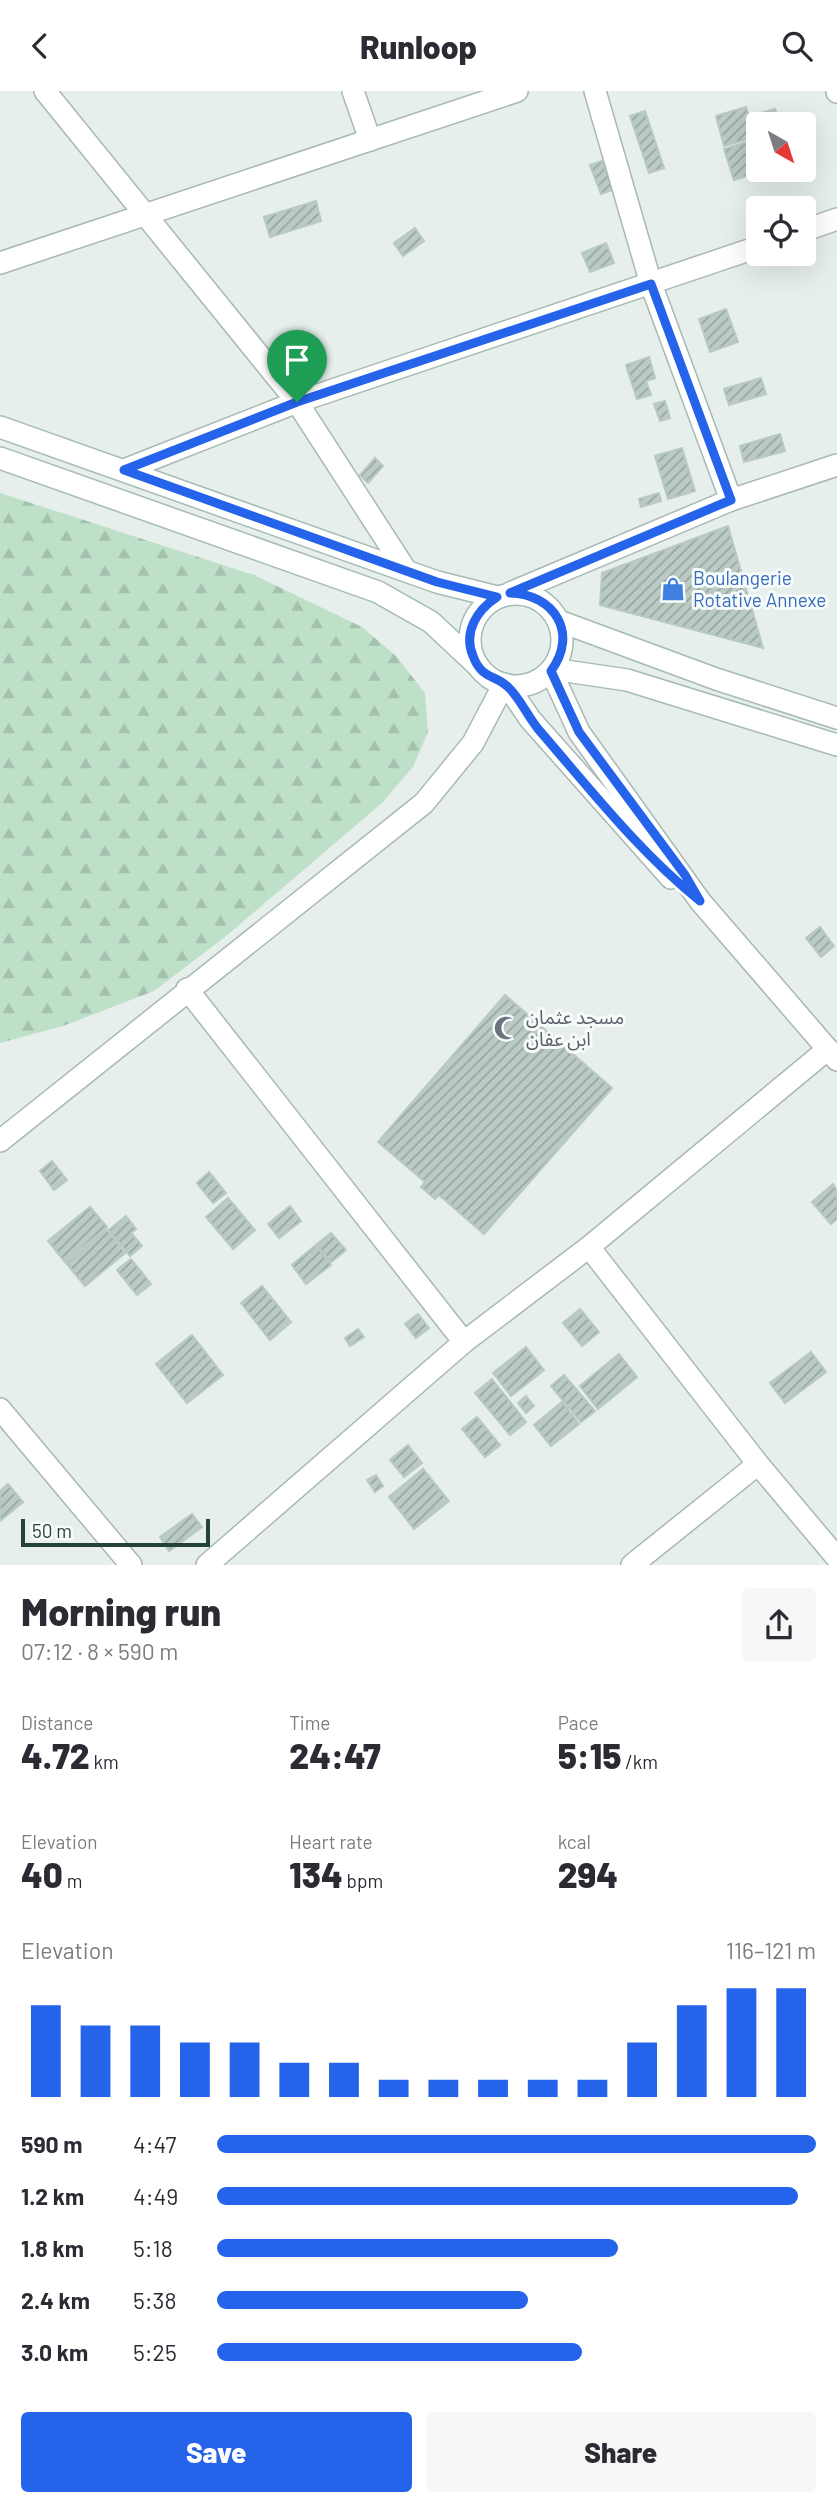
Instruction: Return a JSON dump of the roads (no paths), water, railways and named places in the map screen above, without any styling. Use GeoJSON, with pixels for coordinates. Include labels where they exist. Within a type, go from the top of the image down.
{"type":"FeatureCollection","features":[{"type":"Feature","properties":{"kind":"street"},"geometry":{"type":"LineString","coordinates":[[45,91],[297,402],[405,569]]}},
{"type":"Feature","properties":{"kind":"street"},"geometry":{"type":"LineString","coordinates":[[353,91],[370,140]]}},
{"type":"Feature","properties":{"kind":"street"},"geometry":{"type":"LineString","coordinates":[[0,263],[517,91]]}},
{"type":"Feature","properties":{"kind":"street"},"geometry":{"type":"LineString","coordinates":[[595,91],[651,284],[731,500]]}},
{"type":"Feature","properties":{"kind":"street"},"geometry":{"type":"LineString","coordinates":[[816,226],[837,219]]}},
{"type":"Feature","properties":{"kind":"street"},"geometry":{"type":"LineString","coordinates":[[124,470],[297,402],[746,251]]}},
{"type":"Feature","properties":{"kind":"street"},"geometry":{"type":"LineString","coordinates":[[0,427],[437,582],[539,599],[559,621],[716,679],[837,718]]}},
{"type":"Feature","properties":{"kind":"street"},"geometry":{"type":"LineString","coordinates":[[0,458],[378,592],[432,622],[485,674],[505,685],[530,719],[585,783],[672,879],[700,901],[833,1054],[464,1342],[207,1565]]}},
{"type":"Feature","properties":{"kind":"street"},"geometry":{"type":"LineString","coordinates":[[478,666],[470,641],[472,628],[477,615],[503,595],[731,500],[837,465]]}},
{"type":"Feature","properties":{"kind":"street"},"geometry":{"type":"LineString","coordinates":[[505,685],[530,684],[551,670],[563,641],[559,621]]}},
{"type":"Feature","properties":{"kind":"street"},"geometry":{"type":"LineString","coordinates":[[551,670],[627,680],[837,744]]}},
{"type":"Feature","properties":{"kind":"street"},"geometry":{"type":"LineString","coordinates":[[551,670],[579,732],[685,875],[700,901]]}},
{"type":"Feature","properties":{"kind":"street"},"geometry":{"type":"LineString","coordinates":[[0,1141],[187,989],[424,803],[473,743],[505,685]]}},
{"type":"Feature","properties":{"kind":"street"},"geometry":{"type":"LineString","coordinates":[[187,989],[464,1342]]}},
{"type":"Feature","properties":{"kind":"street"},"geometry":{"type":"LineString","coordinates":[[589,1247],[758,1464],[837,1558]]}},
{"type":"Feature","properties":{"kind":"street"},"geometry":{"type":"LineString","coordinates":[[0,1409],[131,1565]]}},
{"type":"Feature","properties":{"kind":"street"},"geometry":{"type":"LineString","coordinates":[[632,1565],[758,1464]]}},
{"type":"Feature","properties":{"kind":"place","name":"Boulangerie Rotative Annexe"},"geometry":{"type":"Point","coordinates":[673,589]}},
{"type":"Feature","properties":{"kind":"place","name":"مسجد عثمان ابن عفان"},"geometry":{"type":"Point","coordinates":[506,1028]}}]}
